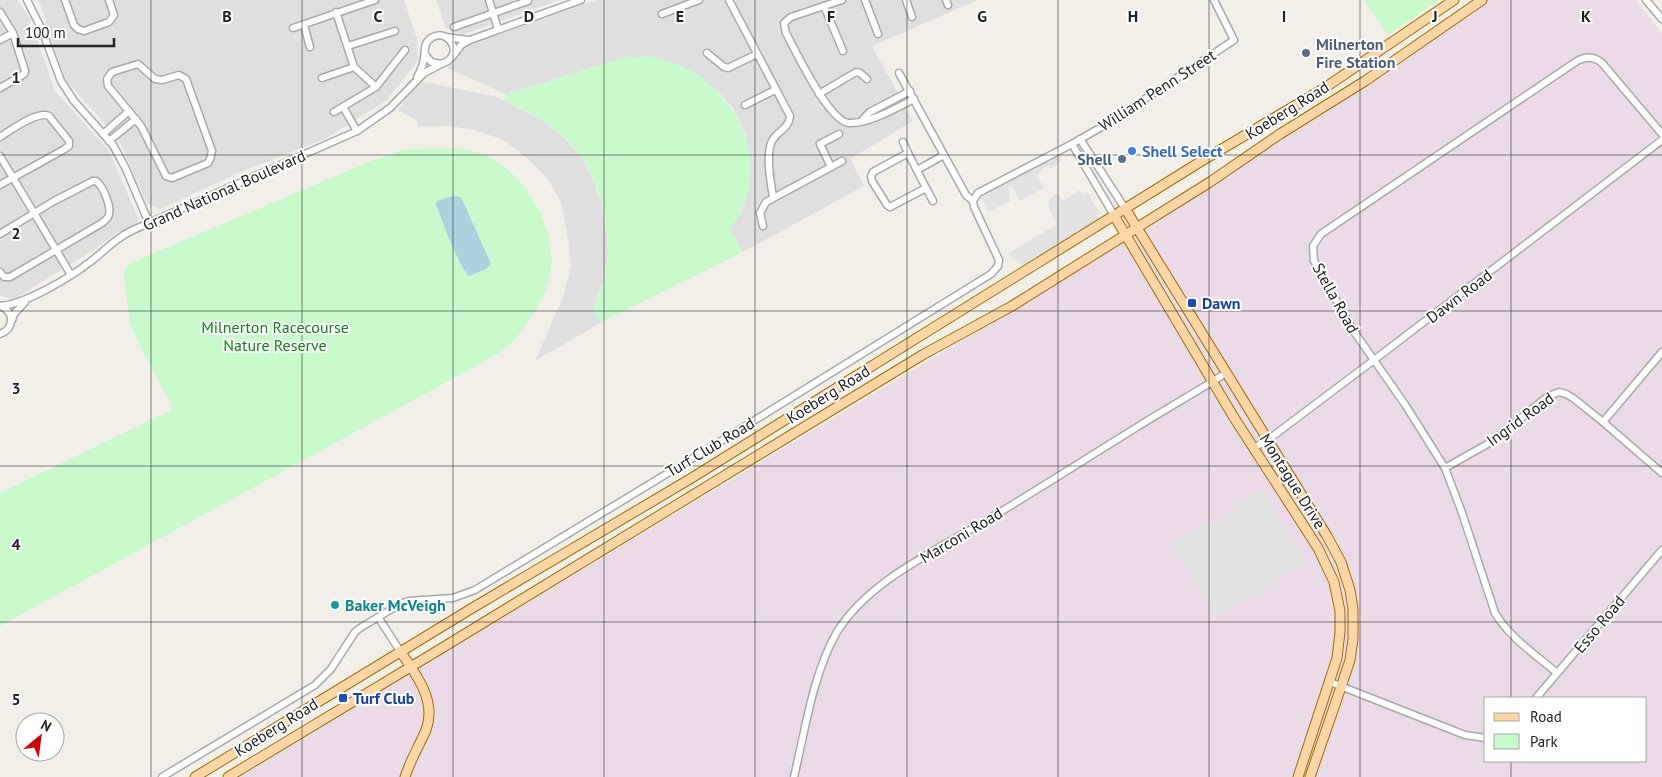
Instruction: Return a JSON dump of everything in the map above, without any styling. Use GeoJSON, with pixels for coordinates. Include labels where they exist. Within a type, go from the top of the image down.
{"type":"FeatureCollection","features":[{"type":"Feature","properties":{"kind":"main road","name":"Koeberg Road"},"geometry":{"type":"LineString","coordinates":[[195,777],[400,651],[690,480],[1115,217],[1200,162],[1323,89],[1454,0]]}},
{"type":"Feature","properties":{"kind":"main road","name":"Koeberg Road"},"geometry":{"type":"LineString","coordinates":[[228,777],[924,354],[1012,306],[1210,182],[1482,0]]}},
{"type":"Feature","properties":{"kind":"main road","name":"Montague Drive"},"geometry":{"type":"LineString","coordinates":[[1126,210],[1332,545],[1345,573],[1354,609],[1350,660],[1310,777]]}},
{"type":"Feature","properties":{"kind":"main road","name":"Montague Drive"},"geometry":{"type":"LineString","coordinates":[[1115,217],[1212,382],[1318,548],[1334,582],[1340,612],[1337,658],[1298,777]]}},
{"type":"Feature","properties":{"kind":"main road"},"geometry":{"type":"LineString","coordinates":[[400,651],[426,694],[429,713],[427,726],[405,777]]}},
{"type":"Feature","properties":{"kind":"street"},"geometry":{"type":"LineString","coordinates":[[27,0],[42,30],[61,81],[74,101],[110,142],[125,167],[149,223]]}},
{"type":"Feature","properties":{"kind":"street"},"geometry":{"type":"LineString","coordinates":[[65,0],[74,24],[78,30],[84,30],[109,22],[112,19],[114,15],[109,0]]}},
{"type":"Feature","properties":{"kind":"street"},"geometry":{"type":"LineString","coordinates":[[293,28],[375,0]]}},
{"type":"Feature","properties":{"kind":"street"},"geometry":{"type":"LineString","coordinates":[[489,0],[498,29]]}},
{"type":"Feature","properties":{"kind":"street"},"geometry":{"type":"LineString","coordinates":[[470,40],[439,35],[431,38],[425,45],[425,54],[431,62],[441,64],[448,62],[461,46],[470,40],[581,0]]}},
{"type":"Feature","properties":{"kind":"street"},"geometry":{"type":"LineString","coordinates":[[729,0],[790,116],[785,129],[773,140],[769,151],[770,184],[773,197]]}},
{"type":"Feature","properties":{"kind":"street"},"geometry":{"type":"LineString","coordinates":[[842,0],[790,17],[784,23],[786,33],[819,94],[838,118],[848,123],[875,118],[914,100]]}},
{"type":"Feature","properties":{"kind":"street"},"geometry":{"type":"LineString","coordinates":[[865,0],[878,34]]}},
{"type":"Feature","properties":{"kind":"street"},"geometry":{"type":"LineString","coordinates":[[906,0],[912,17]]}},
{"type":"Feature","properties":{"kind":"street","name":"William Penn Street"},"geometry":{"type":"LineString","coordinates":[[1072,144],[1120,116],[1234,40],[1214,0]]}},
{"type":"Feature","properties":{"kind":"street"},"geometry":{"type":"LineString","coordinates":[[1646,0],[1662,19]]}},
{"type":"Feature","properties":{"kind":"street"},"geometry":{"type":"LineString","coordinates":[[454,27],[528,1]]}},
{"type":"Feature","properties":{"kind":"street"},"geometry":{"type":"LineString","coordinates":[[662,14],[696,1]]}},
{"type":"Feature","properties":{"kind":"street"},"geometry":{"type":"LineString","coordinates":[[824,6],[843,51]]}},
{"type":"Feature","properties":{"kind":"street"},"geometry":{"type":"LineString","coordinates":[[0,12],[13,33],[25,71],[24,74],[0,88]]}},
{"type":"Feature","properties":{"kind":"street"},"geometry":{"type":"LineString","coordinates":[[336,12],[354,67],[376,88]]}},
{"type":"Feature","properties":{"kind":"street"},"geometry":{"type":"LineString","coordinates":[[304,25],[310,47]]}},
{"type":"Feature","properties":{"kind":"street"},"geometry":{"type":"LineString","coordinates":[[348,46],[395,31]]}},
{"type":"Feature","properties":{"kind":"street"},"geometry":{"type":"LineString","coordinates":[[0,40],[13,33]]}},
{"type":"Feature","properties":{"kind":"street"},"geometry":{"type":"LineString","coordinates":[[445,37],[452,43],[454,49],[453,56]]}},
{"type":"Feature","properties":{"kind":"street"},"geometry":{"type":"LineString","coordinates":[[334,112],[376,88],[405,50]]}},
{"type":"Feature","properties":{"kind":"street"},"geometry":{"type":"LineString","coordinates":[[707,53],[724,67],[728,68],[757,54]]}},
{"type":"Feature","properties":{"kind":"street","name":"Grand National Boulevard"},"geometry":{"type":"LineString","coordinates":[[0,306],[28,299],[71,275],[121,236],[358,130],[394,104],[416,79],[423,65],[425,54]]}},
{"type":"Feature","properties":{"kind":"street","name":"Stella Road"},"geometry":{"type":"LineString","coordinates":[[1557,673],[1514,636],[1504,626],[1495,612],[1445,468],[1406,406],[1353,330],[1314,261],[1313,246],[1321,234],[1585,57],[1595,58],[1602,63],[1662,134]]}},
{"type":"Feature","properties":{"kind":"street"},"geometry":{"type":"LineString","coordinates":[[138,64],[155,79],[162,80],[175,75],[182,76],[189,85],[212,151],[208,163],[172,178],[168,177],[160,166],[136,119],[108,86],[107,79],[112,72],[138,64]]}},
{"type":"Feature","properties":{"kind":"street","name":"Grand National Boulevard"},"geometry":{"type":"LineString","coordinates":[[416,79],[441,64]]}},
{"type":"Feature","properties":{"kind":"street"},"geometry":{"type":"LineString","coordinates":[[322,78],[354,67]]}},
{"type":"Feature","properties":{"kind":"street"},"geometry":{"type":"LineString","coordinates":[[819,94],[856,72],[867,79]]}},
{"type":"Feature","properties":{"kind":"street"},"geometry":{"type":"LineString","coordinates":[[899,73],[966,195],[973,201],[978,193],[1072,144],[1115,217]]}},
{"type":"Feature","properties":{"kind":"street"},"geometry":{"type":"LineString","coordinates":[[745,105],[775,90]]}},
{"type":"Feature","properties":{"kind":"street"},"geometry":{"type":"LineString","coordinates":[[862,120],[870,112],[910,91]]}},
{"type":"Feature","properties":{"kind":"street"},"geometry":{"type":"LineString","coordinates":[[345,106],[358,130]]}},
{"type":"Feature","properties":{"kind":"street"},"geometry":{"type":"LineString","coordinates":[[103,134],[129,111]]}},
{"type":"Feature","properties":{"kind":"street"},"geometry":{"type":"LineString","coordinates":[[0,137],[35,116],[46,114],[70,141],[69,146],[64,150],[0,185]]}},
{"type":"Feature","properties":{"kind":"street"},"geometry":{"type":"LineString","coordinates":[[110,142],[136,119]]}},
{"type":"Feature","properties":{"kind":"street"},"geometry":{"type":"LineString","coordinates":[[830,167],[820,144],[839,134]]}},
{"type":"Feature","properties":{"kind":"street"},"geometry":{"type":"LineString","coordinates":[[1080,139],[1126,210]]}},
{"type":"Feature","properties":{"kind":"street","name":"Dawn Road"},"geometry":{"type":"LineString","coordinates":[[1254,448],[1374,360],[1662,140]]}},
{"type":"Feature","properties":{"kind":"street"},"geometry":{"type":"LineString","coordinates":[[902,142],[933,201]]}},
{"type":"Feature","properties":{"kind":"street"},"geometry":{"type":"LineString","coordinates":[[908,153],[873,172],[871,176],[872,181],[890,207],[926,188]]}},
{"type":"Feature","properties":{"kind":"street"},"geometry":{"type":"LineString","coordinates":[[917,170],[944,155]]}},
{"type":"Feature","properties":{"kind":"street"},"geometry":{"type":"LineString","coordinates":[[0,156],[71,275]]}},
{"type":"Feature","properties":{"kind":"street"},"geometry":{"type":"LineString","coordinates":[[763,226],[760,213],[763,206],[773,197],[842,160]]}},
{"type":"Feature","properties":{"kind":"street"},"geometry":{"type":"LineString","coordinates":[[0,234],[54,201],[93,181],[100,183],[108,200],[108,218],[10,277],[4,277],[0,272]]}},
{"type":"Feature","properties":{"kind":"street","name":"Turf Club Road"},"geometry":{"type":"LineString","coordinates":[[162,777],[315,685],[331,669],[355,632],[378,617],[409,601],[453,598],[475,590],[991,274],[998,266],[999,260],[974,207],[973,201]]}},
{"type":"Feature","properties":{"kind":"street","name":"Grand National Boulevard"},"geometry":{"type":"LineString","coordinates":[[0,334],[9,329],[14,314],[28,299]]}},
{"type":"Feature","properties":{"kind":"street"},"geometry":{"type":"LineString","coordinates":[[0,306],[8,310],[12,321]]}},
{"type":"Feature","properties":{"kind":"street"},"geometry":{"type":"LineString","coordinates":[[1603,422],[1662,352]]}},
{"type":"Feature","properties":{"kind":"street","name":"Marconi Road"},"geometry":{"type":"LineString","coordinates":[[794,777],[816,682],[828,652],[837,632],[869,594],[889,578],[1226,373]]}},
{"type":"Feature","properties":{"kind":"street","name":"Ingrid Road"},"geometry":{"type":"LineString","coordinates":[[1445,468],[1490,442],[1553,393],[1559,392],[1566,394],[1603,422],[1662,473]]}},
{"type":"Feature","properties":{"kind":"street","name":"Esso Road"},"geometry":{"type":"LineString","coordinates":[[1537,697],[1662,550]]}},
{"type":"Feature","properties":{"kind":"street"},"geometry":{"type":"LineString","coordinates":[[378,617],[400,651]]}},
{"type":"Feature","properties":{"kind":"street"},"geometry":{"type":"LineString","coordinates":[[1330,682],[1465,735],[1484,738]]}},
{"type":"Feature","properties":{"kind":"shaded area"},"geometry":{"type":"Polygon","coordinates":[[[0,0],[17,0],[30,18],[55,91],[109,151],[138,218],[136,225],[116,233],[98,247],[13,300],[0,295],[0,0]]]}},
{"type":"Feature","properties":{"kind":"shaded area"},"geometry":{"type":"Polygon","coordinates":[[[37,0],[404,0],[418,42],[418,61],[386,101],[325,139],[243,171],[160,209],[147,204],[119,140],[65,79],[41,6],[37,0]]]}},
{"type":"Feature","properties":{"kind":"shaded area"},"geometry":{"type":"Polygon","coordinates":[[[436,0],[559,0],[462,35],[446,28],[436,0]]]}},
{"type":"Feature","properties":{"kind":"shaded area"},"geometry":{"type":"Polygon","coordinates":[[[597,0],[978,0],[872,46],[913,121],[850,159],[864,186],[743,252],[730,229],[744,207],[750,156],[745,133],[733,108],[718,91],[673,63],[648,56],[623,58],[506,94],[447,68],[453,63],[463,47],[597,0]]]}},
{"type":"Feature","properties":{"kind":"shaded area"},"geometry":{"type":"Polygon","coordinates":[[[1487,0],[1636,0],[1662,34],[1662,777],[239,777],[1160,221],[1487,0]]]}},
{"type":"Feature","properties":{"kind":"shaded area"},"geometry":{"type":"Polygon","coordinates":[[[419,81],[497,97],[542,120],[561,135],[580,155],[593,179],[601,203],[607,232],[608,254],[604,277],[593,309],[600,323],[535,361],[563,297],[571,266],[561,202],[547,178],[529,160],[504,140],[474,130],[450,126],[418,127],[417,121],[398,110],[419,81]]]}},
{"type":"Feature","properties":{"kind":"shaded area"},"geometry":{"type":"Polygon","coordinates":[[[1059,154],[1062,161],[1050,169],[1048,166],[1037,175],[1044,188],[1020,201],[1012,186],[1009,187],[1010,201],[989,212],[980,197],[1059,154]]]}},
{"type":"Feature","properties":{"kind":"shaded area"},"geometry":{"type":"Polygon","coordinates":[[[1080,190],[1083,194],[1087,192],[1099,212],[1096,215],[1098,219],[1022,266],[1012,258],[1009,253],[1057,224],[1048,206],[1050,198],[1058,193],[1063,201],[1080,190]]]}},
{"type":"Feature","properties":{"kind":"shaded area"},"geometry":{"type":"Polygon","coordinates":[[[1262,489],[1307,563],[1216,617],[1169,542],[1209,520],[1212,526],[1238,510],[1236,505],[1262,489]]]}},
{"type":"Feature","properties":{"kind":"green space"},"geometry":{"type":"Polygon","coordinates":[[[1364,0],[1439,0],[1388,35],[1364,0]]]}},
{"type":"Feature","properties":{"kind":"green space"},"geometry":{"type":"Polygon","coordinates":[[[648,56],[692,71],[712,87],[725,101],[736,116],[744,132],[749,150],[749,187],[744,206],[730,229],[743,252],[600,323],[593,309],[601,289],[606,268],[608,241],[602,202],[593,177],[580,155],[564,137],[535,116],[503,100],[506,94],[623,58],[648,56]]]}},
{"type":"Feature","properties":{"kind":"green space","name":"Milnerton Racecourse Nature Reserve"},"geometry":{"type":"Polygon","coordinates":[[[459,148],[489,157],[510,172],[531,196],[545,225],[552,255],[549,280],[528,323],[514,341],[485,361],[0,626],[0,493],[171,410],[170,403],[130,323],[124,276],[126,267],[133,262],[371,161],[406,149],[459,148]]]}},
{"type":"Feature","properties":{"kind":"water"},"geometry":{"type":"Polygon","coordinates":[[[452,196],[461,197],[491,264],[486,269],[469,276],[460,264],[436,205],[437,201],[452,196]]]}},
{"type":"Feature","properties":{"kind":"place","name":"Milnerton Fire Station"},"geometry":{"type":"Point","coordinates":[1306,53]}},
{"type":"Feature","properties":{"kind":"place","name":"Shell Select"},"geometry":{"type":"Point","coordinates":[1132,151]}},
{"type":"Feature","properties":{"kind":"place","name":"Shell"},"geometry":{"type":"Point","coordinates":[1122,159]}},
{"type":"Feature","properties":{"kind":"place","name":"Dawn"},"geometry":{"type":"Point","coordinates":[1192,303]}},
{"type":"Feature","properties":{"kind":"place","name":"Baker McVeigh"},"geometry":{"type":"Point","coordinates":[335,605]}},
{"type":"Feature","properties":{"kind":"place","name":"Turf Club"},"geometry":{"type":"Point","coordinates":[343,698]}}]}
